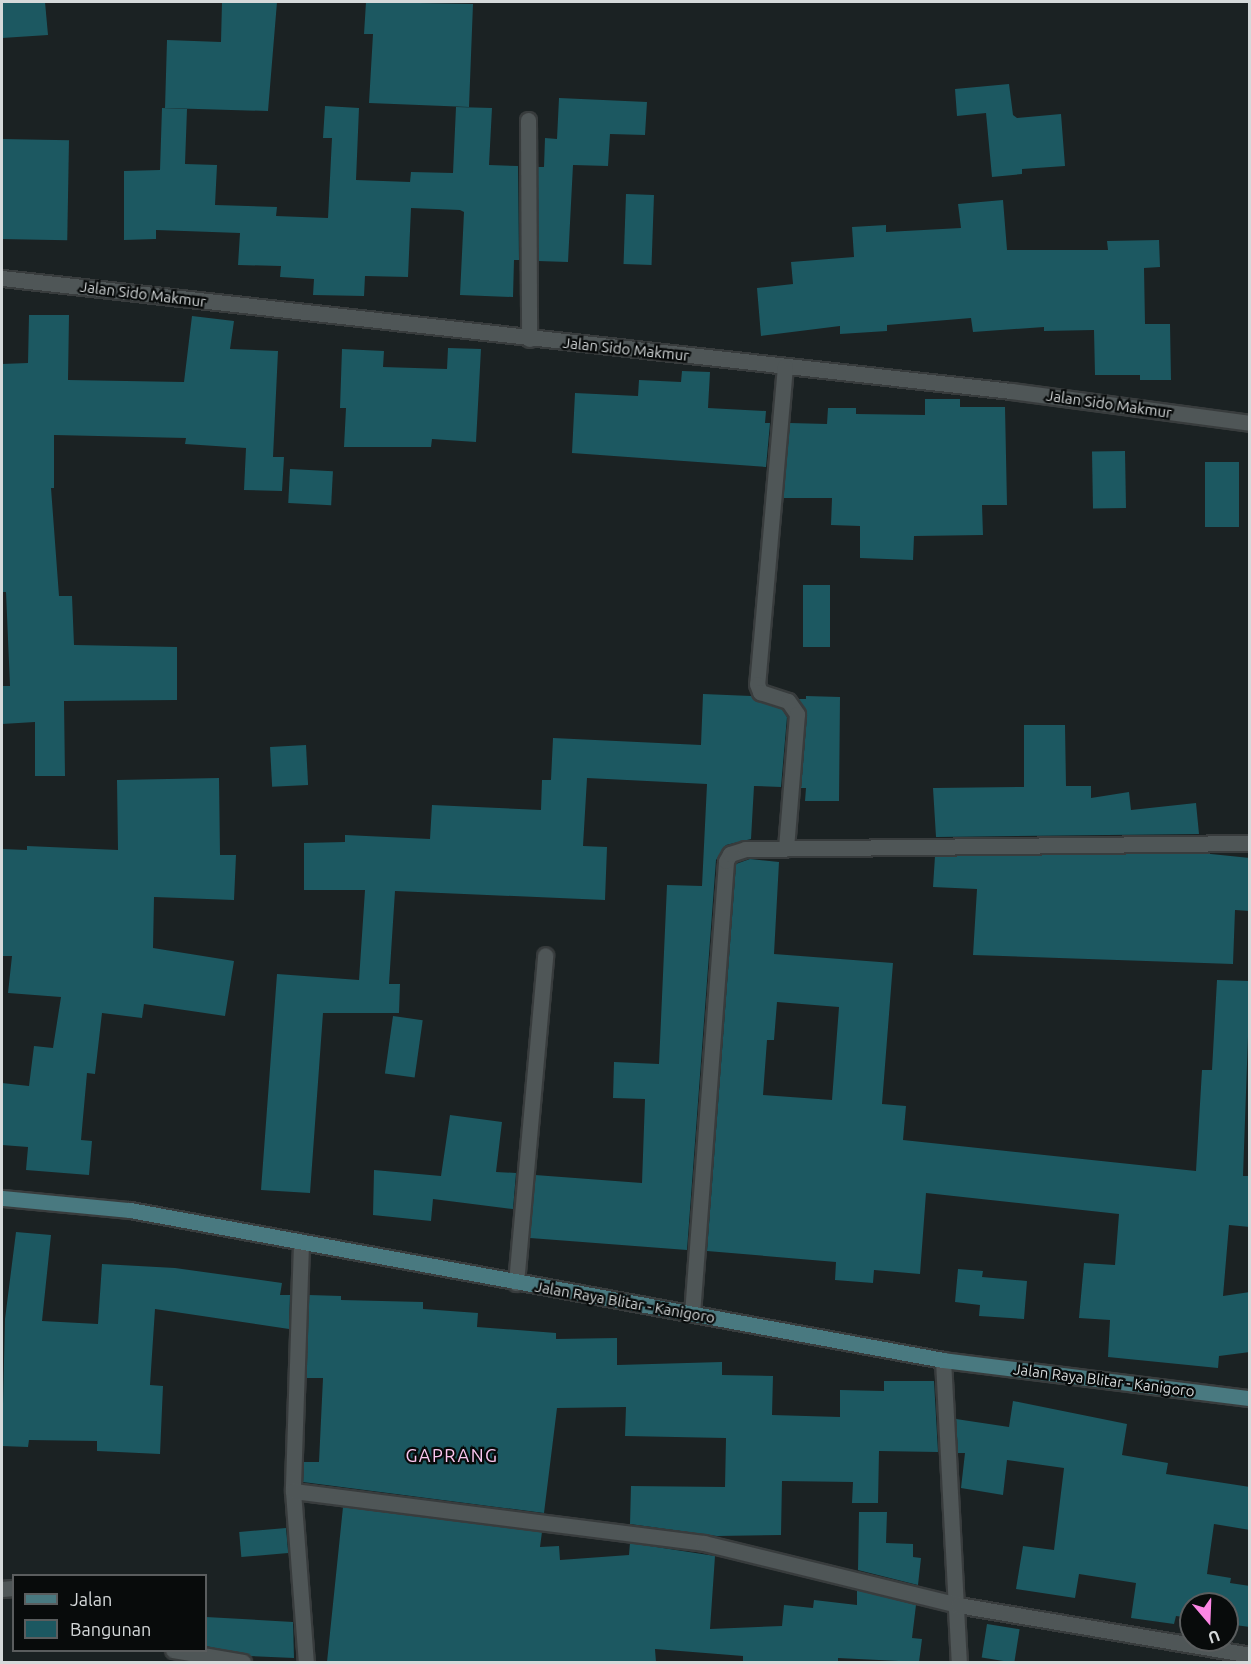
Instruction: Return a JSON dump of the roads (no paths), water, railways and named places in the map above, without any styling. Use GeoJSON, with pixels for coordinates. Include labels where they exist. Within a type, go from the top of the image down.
{"type":"FeatureCollection","features":[{"type":"Feature","properties":{"kind":"main road","name":"Jalan Raya Blitar - Kanigoro"},"geometry":{"type":"LineString","coordinates":[[2,1198],[130,1210],[301,1244],[942,1360],[1250,1398]]}},
{"type":"Feature","properties":{"kind":"street"},"geometry":{"type":"LineString","coordinates":[[528,120],[529,339]]}},
{"type":"Feature","properties":{"kind":"street","name":"Jalan Sido Makmur"},"geometry":{"type":"LineString","coordinates":[[2,278],[785,366],[1250,423]]}},
{"type":"Feature","properties":{"kind":"street"},"geometry":{"type":"LineString","coordinates":[[785,366],[757,684],[760,692],[793,705],[797,714],[786,849]]}},
{"type":"Feature","properties":{"kind":"street"},"geometry":{"type":"LineString","coordinates":[[692,1314],[726,861],[738,850],[1250,843]]}},
{"type":"Feature","properties":{"kind":"street"},"geometry":{"type":"LineString","coordinates":[[516,1283],[545,955]]}},
{"type":"Feature","properties":{"kind":"street"},"geometry":{"type":"LineString","coordinates":[[301,1244],[292,1491],[306,1662]]}},
{"type":"Feature","properties":{"kind":"street"},"geometry":{"type":"LineString","coordinates":[[942,1360],[958,1605],[959,1662]]}},
{"type":"Feature","properties":{"kind":"street"},"geometry":{"type":"LineString","coordinates":[[292,1491],[704,1543],[958,1605],[1250,1655]]}},
{"type":"Feature","properties":{"kind":"street"},"geometry":{"type":"LineString","coordinates":[[185,1652],[243,1662]]}},
{"type":"Feature","properties":{"kind":"district","name":"GAPRANG"},"geometry":{"type":"Point","coordinates":[452,1455]}}]}
